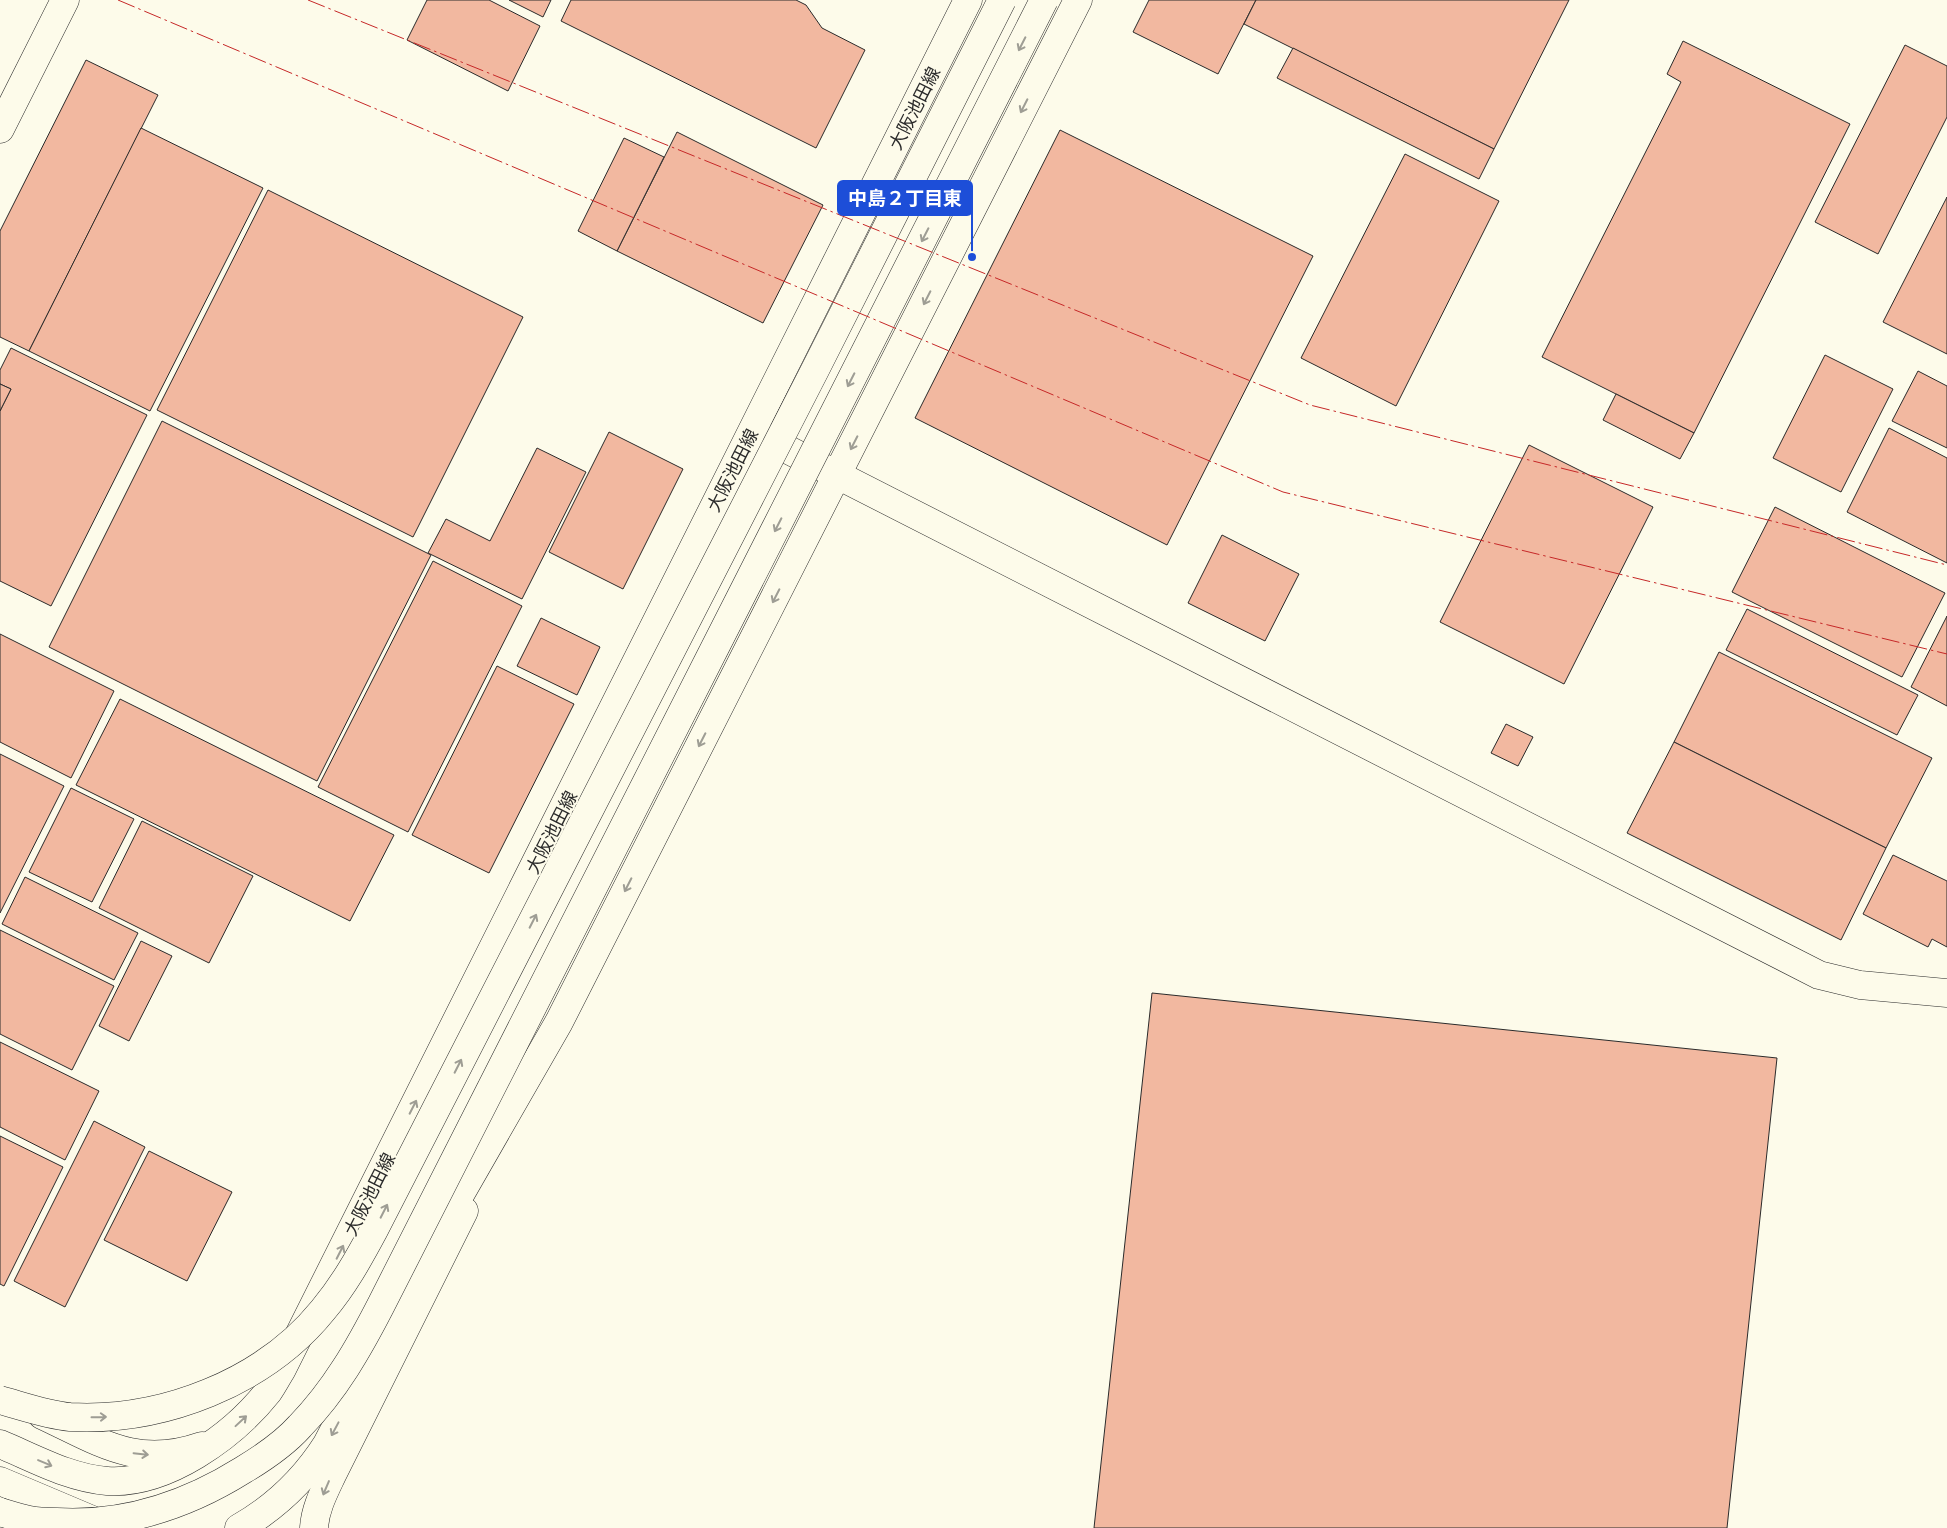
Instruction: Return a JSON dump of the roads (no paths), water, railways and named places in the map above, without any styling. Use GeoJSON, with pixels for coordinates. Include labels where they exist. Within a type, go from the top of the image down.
{"type":"FeatureCollection","features":[{"type":"Feature","properties":{"kind":"main road"},"geometry":{"type":"LineString","coordinates":[[0,129],[65,0]]}},
{"type":"Feature","properties":{"kind":"main road","name":"大阪池田線"},"geometry":{"type":"LineString","coordinates":[[0,1444],[65,1471],[108,1481],[128,1480],[151,1475],[195,1455],[217,1441],[252,1410],[269,1391],[282,1369],[968,0]]}},
{"type":"Feature","properties":{"kind":"main road"},"geometry":{"type":"LineString","coordinates":[[0,1400],[33,1410],[68,1416],[103,1417],[141,1413],[180,1403],[220,1388],[257,1368],[292,1342],[323,1311],[347,1278],[402,1177],[1002,0]]}},
{"type":"Feature","properties":{"kind":"main road"},"geometry":{"type":"LineString","coordinates":[[0,1512],[31,1520],[78,1523],[118,1519],[160,1510],[199,1495],[265,1456],[299,1428],[328,1394],[357,1352],[1044,0]]}},
{"type":"Feature","properties":{"kind":"main road"},"geometry":{"type":"LineString","coordinates":[[314,1528],[319,1505],[332,1475],[559,1022],[1078,0]]}},
{"type":"Feature","properties":{"kind":"main road"},"geometry":{"type":"LineString","coordinates":[[751,431],[1812,972],[1860,985],[1947,993]]}},
{"type":"Feature","properties":{"kind":"main road"},"geometry":{"type":"LineString","coordinates":[[238,1528],[258,1517],[297,1484],[327,1444],[426,1254],[559,1022]]}},
{"type":"Feature","properties":{"kind":"main road"},"geometry":{"type":"LineString","coordinates":[[0,1396],[125,1453],[146,1456],[169,1455],[217,1441]]}},
{"type":"Feature","properties":{"kind":"main road"},"geometry":{"type":"LineString","coordinates":[[0,1481],[64,1510],[112,1528]]}},
{"type":"Feature","properties":{"kind":"main road"},"geometry":{"type":"LineString","coordinates":[[0,1517],[22,1528]]}},
{"type":"Feature","properties":{"kind":"place","name":"中島２丁目東"},"geometry":{"type":"Point","coordinates":[972,257]}}]}
